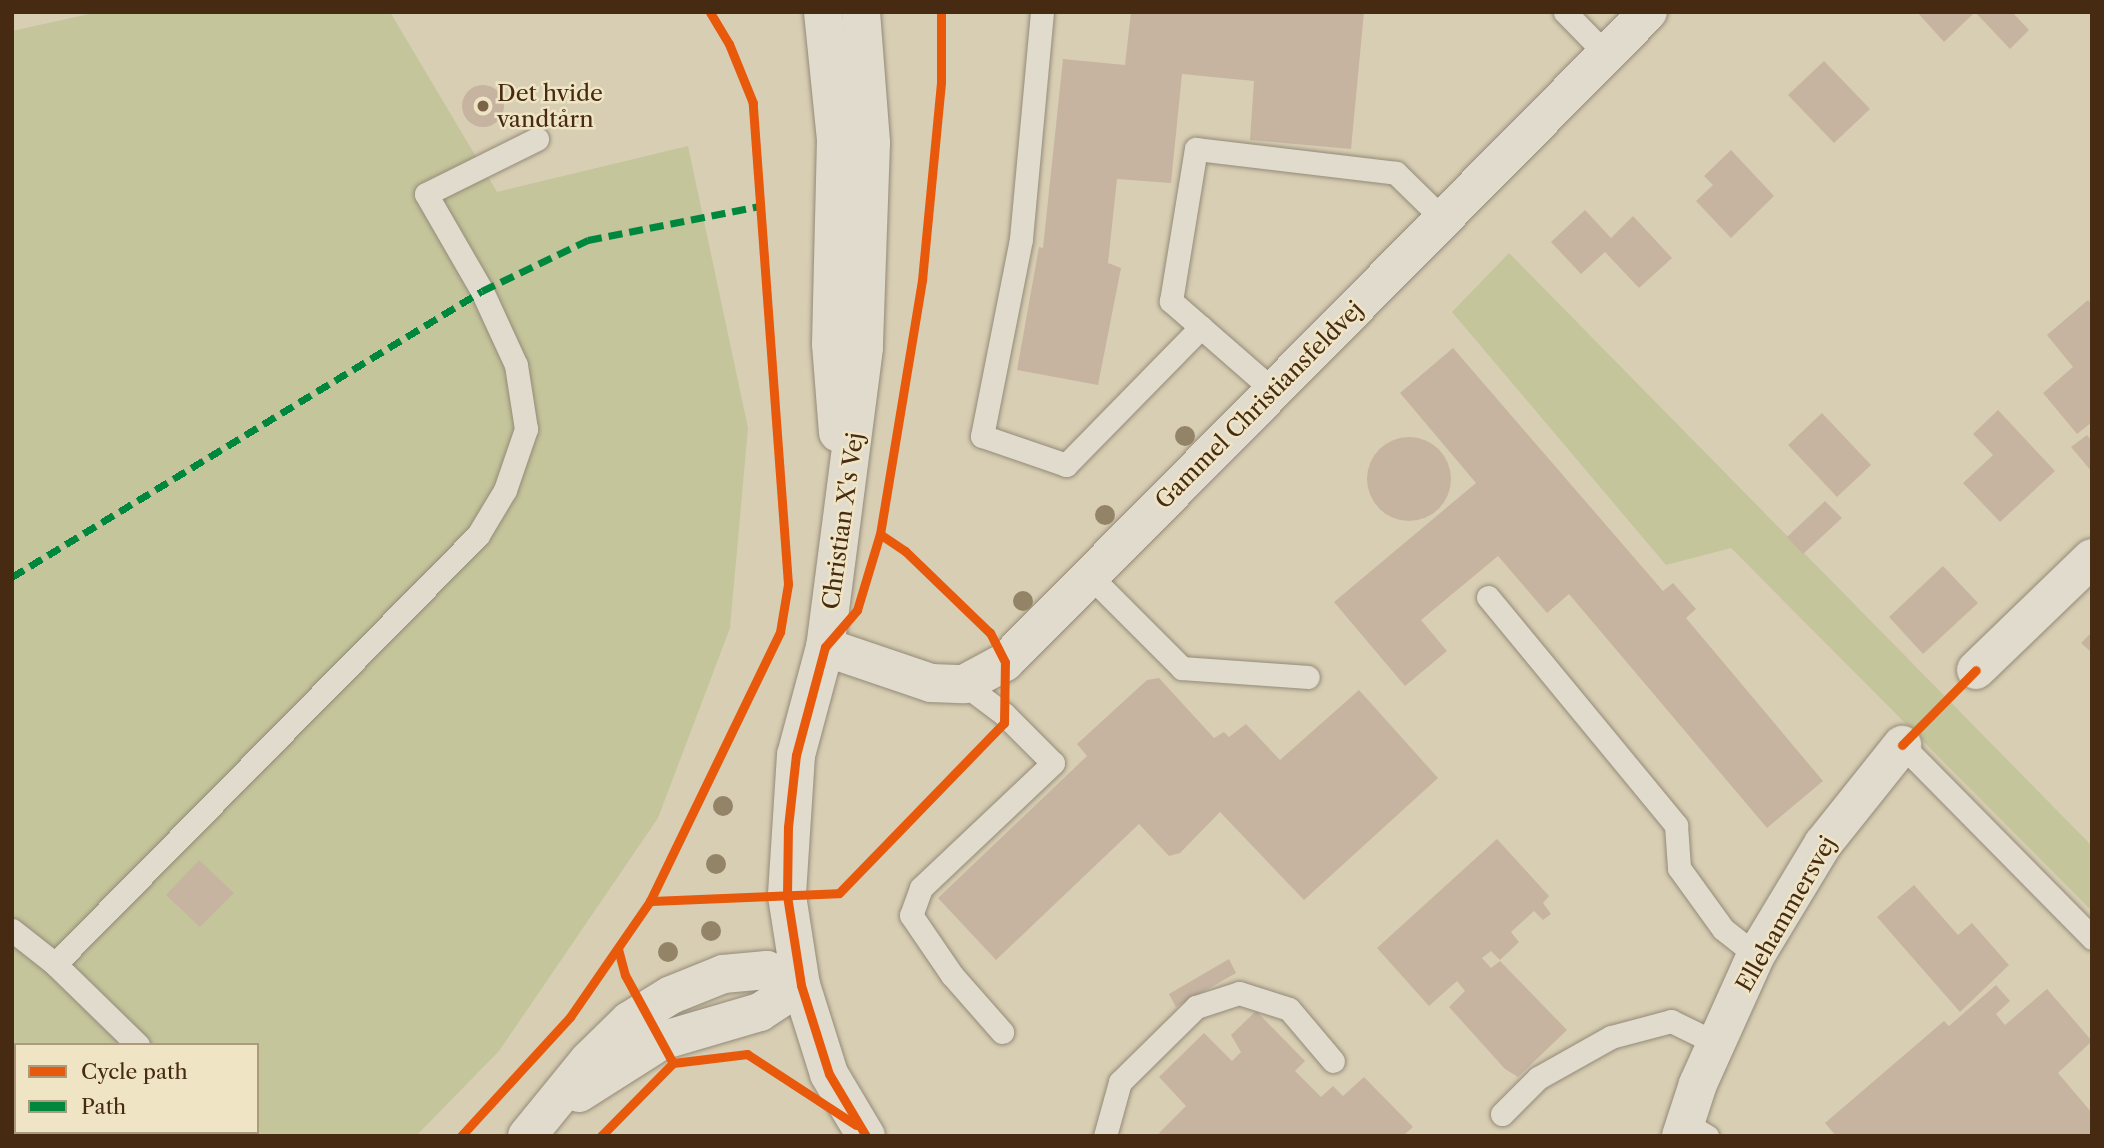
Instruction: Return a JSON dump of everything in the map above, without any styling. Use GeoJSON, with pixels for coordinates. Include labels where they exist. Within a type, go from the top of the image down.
{"type":"FeatureCollection","features":[{"type":"Feature","properties":{"kind":"street"},"geometry":{"type":"LineString","coordinates":[[823,12],[836,139],[831,344],[844,526]]}},
{"type":"Feature","properties":{"kind":"street","name":"Christian X's Vej"},"geometry":{"type":"LineString","coordinates":[[861,12],[871,143],[870,239],[864,348],[844,526],[825,647],[796,755],[788,827],[787,896],[801,985],[829,1074],[866,1136]]}},
{"type":"Feature","properties":{"kind":"street","name":"Gammel Christiansfeldvej"},"geometry":{"type":"LineString","coordinates":[[964,684],[1005,662],[1648,12]]}},
{"type":"Feature","properties":{"kind":"street"},"geometry":{"type":"LineString","coordinates":[[1976,670],[2092,558]]}},
{"type":"Feature","properties":{"kind":"street"},"geometry":{"type":"LineString","coordinates":[[825,647],[931,683],[964,684]]}},
{"type":"Feature","properties":{"kind":"street","name":"Ellehammersvej"},"geometry":{"type":"LineString","coordinates":[[1691,1132],[1716,1043],[1756,955],[1823,844],[1902,745]]}},
{"type":"Feature","properties":{"kind":"street"},"geometry":{"type":"LineString","coordinates":[[539,1124],[613,1037],[671,995],[723,974],[767,970],[801,985]]}},
{"type":"Feature","properties":{"kind":"lane"},"geometry":{"type":"LineString","coordinates":[[1042,12],[1021,239],[982,436],[1066,464],[1201,327]]}},
{"type":"Feature","properties":{"kind":"lane"},"geometry":{"type":"LineString","coordinates":[[1565,12],[1606,54]]}},
{"type":"Feature","properties":{"kind":"lane"},"geometry":{"type":"LineString","coordinates":[[55,964],[478,534],[505,490],[526,429],[516,365],[482,291],[426,194],[537,139]]}},
{"type":"Feature","properties":{"kind":"lane"},"geometry":{"type":"LineString","coordinates":[[1274,391],[1171,301],[1196,149],[1396,173],[1443,219]]}},
{"type":"Feature","properties":{"kind":"lane"},"geometry":{"type":"LineString","coordinates":[[1090,576],[1182,668],[1308,677]]}},
{"type":"Feature","properties":{"kind":"lane"},"geometry":{"type":"LineString","coordinates":[[1488,597],[1676,825],[1679,868],[1723,929],[1756,955]]}},
{"type":"Feature","properties":{"kind":"lane"},"geometry":{"type":"LineString","coordinates":[[964,684],[1004,714],[1053,763],[920,888],[911,915],[952,975],[1003,1032]]}},
{"type":"Feature","properties":{"kind":"lane"},"geometry":{"type":"LineString","coordinates":[[1902,745],[2092,938]]}},
{"type":"Feature","properties":{"kind":"lane"},"geometry":{"type":"LineString","coordinates":[[12,930],[55,964],[136,1043]]}},
{"type":"Feature","properties":{"kind":"lane"},"geometry":{"type":"LineString","coordinates":[[1105,1136],[1120,1083],[1195,1007],[1228,996],[1239,993],[1289,1009],[1333,1061]]}},
{"type":"Feature","properties":{"kind":"lane"},"geometry":{"type":"LineString","coordinates":[[1502,1115],[1538,1078],[1611,1037],[1671,1021],[1716,1043]]}},
{"type":"Feature","properties":{"kind":"green space"},"geometry":{"type":"Polygon","coordinates":[[[98,12],[390,12],[497,192],[688,146],[748,428],[730,628],[658,818],[499,1051],[416,1136],[12,1136],[12,31],[98,12]]]}},
{"type":"Feature","properties":{"kind":"green space"},"geometry":{"type":"Polygon","coordinates":[[[1509,253],[2092,846],[2092,911],[1731,548],[1666,565],[1452,312],[1509,253]]]}},
{"type":"Feature","properties":{"kind":"building"},"geometry":{"type":"Polygon","coordinates":[[[1131,12],[1364,12],[1351,149],[1250,140],[1254,81],[1182,74],[1171,183],[1117,179],[1108,263],[1121,268],[1098,385],[1017,370],[1039,247],[1043,248],[1063,59],[1125,65],[1131,12]]]}},
{"type":"Feature","properties":{"kind":"building"},"geometry":{"type":"Polygon","coordinates":[[[1917,12],[1975,12],[1944,42],[1917,12]]]}},
{"type":"Feature","properties":{"kind":"building"},"geometry":{"type":"Polygon","coordinates":[[[1975,12],[2012,12],[2029,30],[2010,49],[1975,12]]]}},
{"type":"Feature","properties":{"kind":"building"},"geometry":{"type":"Polygon","coordinates":[[[1824,61],[1870,109],[1834,143],[1788,95],[1824,61]]]}},
{"type":"Feature","properties":{"kind":"building","name":"Det hvide vandtårn"},"geometry":{"type":"Polygon","coordinates":[[[483,85],[498,91],[504,106],[498,121],[483,127],[468,121],[462,106],[468,91],[483,85]]]}},
{"type":"Feature","properties":{"kind":"building"},"geometry":{"type":"Polygon","coordinates":[[[1731,150],[1774,196],[1731,238],[1696,201],[1713,185],[1704,176],[1731,150]]]}},
{"type":"Feature","properties":{"kind":"building"},"geometry":{"type":"Polygon","coordinates":[[[1585,210],[1611,238],[1633,216],[1672,258],[1639,288],[1605,252],[1581,274],[1551,242],[1585,210]]]}},
{"type":"Feature","properties":{"kind":"building"},"geometry":{"type":"Polygon","coordinates":[[[2088,300],[2092,305],[2092,422],[2077,434],[2043,393],[2073,367],[2047,335],[2088,300]]]}},
{"type":"Feature","properties":{"kind":"building"},"geometry":{"type":"Polygon","coordinates":[[[1453,348],[1663,591],[1673,583],[1696,609],[1686,618],[1823,781],[1767,828],[1569,594],[1547,613],[1498,556],[1421,620],[1447,651],[1405,686],[1334,602],[1476,483],[1400,393],[1453,348]]]}},
{"type":"Feature","properties":{"kind":"building"},"geometry":{"type":"Polygon","coordinates":[[[1998,410],[2055,471],[2000,522],[1963,483],[1993,455],[1973,434],[1998,410]]]}},
{"type":"Feature","properties":{"kind":"building"},"geometry":{"type":"Polygon","coordinates":[[[1822,413],[1871,465],[1837,497],[1788,445],[1822,413]]]}},
{"type":"Feature","properties":{"kind":"building"},"geometry":{"type":"Polygon","coordinates":[[[2087,435],[2092,441],[2092,472],[2071,447],[2087,435]]]}},
{"type":"Feature","properties":{"kind":"building"},"geometry":{"type":"Polygon","coordinates":[[[1409,437],[1425,440],[1439,449],[1448,463],[1451,479],[1448,495],[1439,509],[1425,518],[1409,521],[1393,518],[1379,509],[1370,495],[1367,479],[1370,463],[1379,449],[1393,440],[1409,437]]]}},
{"type":"Feature","properties":{"kind":"building"},"geometry":{"type":"Polygon","coordinates":[[[1825,501],[1842,518],[1803,554],[1787,537],[1825,501]]]}},
{"type":"Feature","properties":{"kind":"building"},"geometry":{"type":"Polygon","coordinates":[[[1943,566],[1978,603],[1923,654],[1889,617],[1943,566]]]}},
{"type":"Feature","properties":{"kind":"building"},"geometry":{"type":"Polygon","coordinates":[[[2092,632],[2092,653],[2081,643],[2092,632]]]}},
{"type":"Feature","properties":{"kind":"building"},"geometry":{"type":"Polygon","coordinates":[[[1159,678],[1214,738],[1224,732],[1229,737],[1246,724],[1280,760],[1359,690],[1438,778],[1304,900],[1220,812],[1180,853],[1169,856],[1139,824],[996,960],[938,898],[1087,756],[1077,744],[1147,680],[1159,678]]]}},
{"type":"Feature","properties":{"kind":"building"},"geometry":{"type":"Polygon","coordinates":[[[1497,839],[1549,896],[1543,903],[1551,914],[1543,920],[1534,911],[1511,932],[1519,942],[1500,960],[1491,951],[1482,958],[1491,968],[1500,961],[1567,1030],[1518,1077],[1505,1069],[1449,1007],[1465,991],[1457,981],[1429,1006],[1377,948],[1497,839]]]}},
{"type":"Feature","properties":{"kind":"building"},"geometry":{"type":"Polygon","coordinates":[[[199,860],[234,893],[200,927],[166,895],[199,860]]]}},
{"type":"Feature","properties":{"kind":"building"},"geometry":{"type":"Polygon","coordinates":[[[1914,885],[1958,935],[1972,923],[2009,965],[1960,1012],[1877,917],[1914,885]]]}},
{"type":"Feature","properties":{"kind":"building"},"geometry":{"type":"Polygon","coordinates":[[[1229,959],[1236,973],[1176,1007],[1169,994],[1229,959]]]}},
{"type":"Feature","properties":{"kind":"building"},"geometry":{"type":"Polygon","coordinates":[[[1996,985],[2010,1001],[1996,1014],[2005,1025],[2047,989],[2092,1041],[2058,1073],[2092,1113],[2092,1136],[1836,1136],[1825,1123],[1944,1021],[1949,1026],[1996,985]]]}},
{"type":"Feature","properties":{"kind":"building"},"geometry":{"type":"Polygon","coordinates":[[[1256,1011],[1305,1061],[1295,1071],[1321,1097],[1333,1086],[1343,1096],[1364,1077],[1413,1127],[1403,1136],[1161,1136],[1159,1133],[1186,1106],[1159,1077],[1204,1033],[1232,1061],[1241,1052],[1231,1035],[1256,1011]]]}},
{"type":"Feature","properties":{"kind":"marked path"},"geometry":{"type":"LineString","coordinates":[[12,577],[482,291],[588,240],[760,206]]}},
{"type":"Feature","properties":{"kind":"cycle path"},"geometry":{"type":"LineString","coordinates":[[461,1136],[570,1017],[650,901],[780,632],[788,584],[753,103],[729,44],[710,12]]}},
{"type":"Feature","properties":{"kind":"cycle path"},"geometry":{"type":"LineString","coordinates":[[866,1136],[829,1074],[801,985],[787,896],[788,827],[796,755],[825,647],[857,610],[880,534],[922,280],[941,82],[941,12]]}},
{"type":"Feature","properties":{"kind":"cycle path"},"geometry":{"type":"LineString","coordinates":[[650,901],[839,893],[1004,723],[1005,662],[990,633],[905,551],[880,534]]}},
{"type":"Feature","properties":{"kind":"cycle path"},"geometry":{"type":"LineString","coordinates":[[1902,745],[1976,670]]}},
{"type":"Feature","properties":{"kind":"cycle path"},"geometry":{"type":"LineString","coordinates":[[618,949],[625,975],[673,1063]]}},
{"type":"Feature","properties":{"kind":"cycle path"},"geometry":{"type":"LineString","coordinates":[[601,1136],[673,1063],[747,1054],[856,1125]]}},
{"type":"Feature","properties":{"kind":"place","name":"Det hvide vandtårn"},"geometry":{"type":"Point","coordinates":[483,106]}}]}
